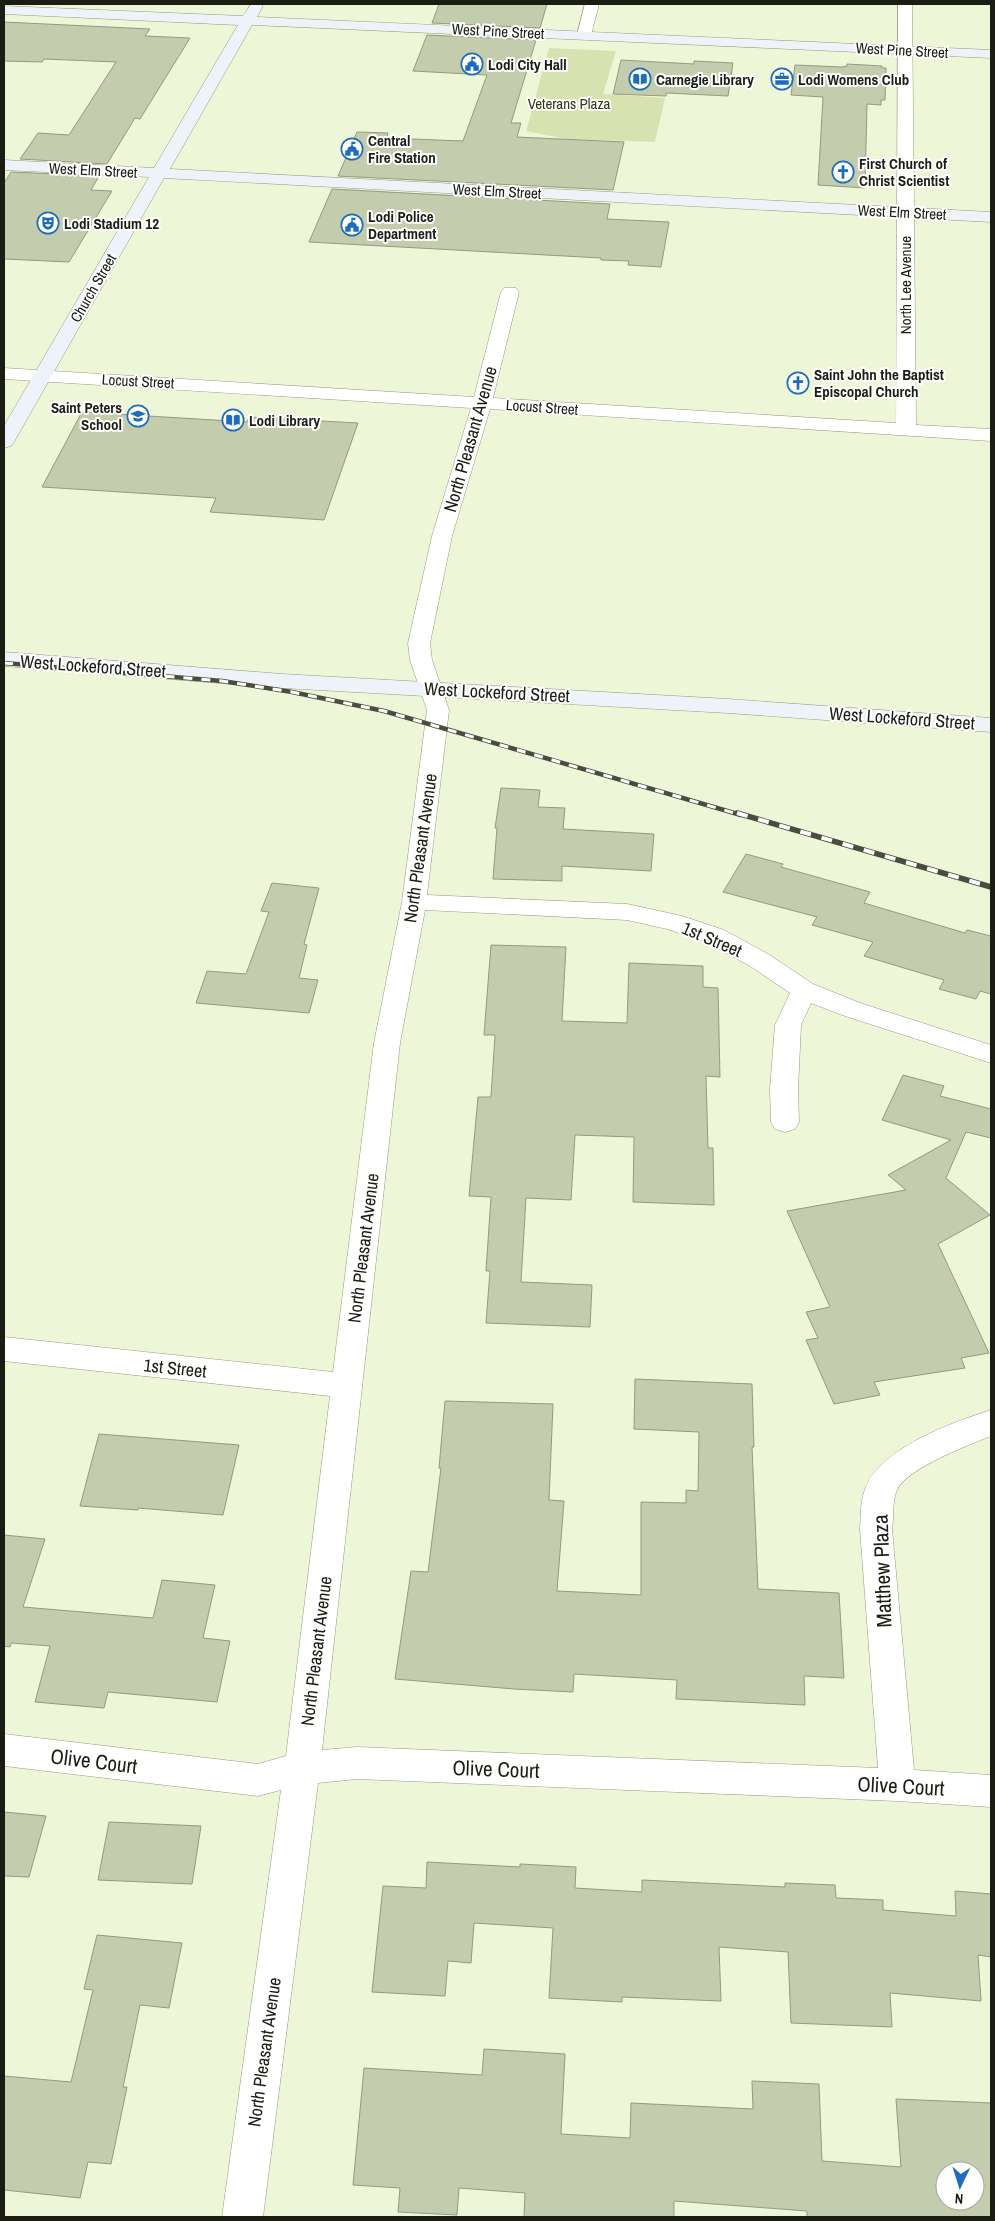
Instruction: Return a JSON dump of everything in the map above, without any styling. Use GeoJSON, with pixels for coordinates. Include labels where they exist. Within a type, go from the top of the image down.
{"type":"FeatureCollection","features":[{"type":"Feature","properties":{"kind":"street","name":"Church Street"},"geometry":{"type":"LineString","coordinates":[[4,442],[257,4]]}},
{"type":"Feature","properties":{"kind":"street"},"geometry":{"type":"LineString","coordinates":[[584,36],[592,4]]}},
{"type":"Feature","properties":{"kind":"street","name":"North Lee Avenue"},"geometry":{"type":"LineString","coordinates":[[905,4],[906,430]]}},
{"type":"Feature","properties":{"kind":"street","name":"West Pine Street"},"geometry":{"type":"LineString","coordinates":[[4,10],[991,54]]}},
{"type":"Feature","properties":{"kind":"street","name":"West Elm Street"},"geometry":{"type":"LineString","coordinates":[[4,165],[991,217]]}},
{"type":"Feature","properties":{"kind":"street","name":"North Pleasant Avenue"},"geometry":{"type":"LineString","coordinates":[[242,2217],[302,1768],[387,1042],[414,902],[438,710],[419,653],[419,643],[442,536],[482,404],[510,292]]}},
{"type":"Feature","properties":{"kind":"street","name":"Locust Street"},"geometry":{"type":"LineString","coordinates":[[4,373],[991,435]]}},
{"type":"Feature","properties":{"kind":"street","name":"West Lockeford Street"},"geometry":{"type":"LineString","coordinates":[[4,659],[282,681],[728,706],[991,725]]}},
{"type":"Feature","properties":{"kind":"street","name":"1st Street"},"geometry":{"type":"LineString","coordinates":[[414,902],[627,912],[664,920],[715,936],[759,960],[804,990],[851,1009],[991,1054]]}},
{"type":"Feature","properties":{"kind":"street"},"geometry":{"type":"LineString","coordinates":[[785,1122],[784,1089],[788,1025],[804,990]]}},
{"type":"Feature","properties":{"kind":"street","name":"1st Street"},"geometry":{"type":"LineString","coordinates":[[4,1349],[347,1386]]}},
{"type":"Feature","properties":{"kind":"street","name":"Matthew Plaza"},"geometry":{"type":"LineString","coordinates":[[897,1785],[876,1529],[882,1487],[893,1470],[912,1458],[991,1422]]}},
{"type":"Feature","properties":{"kind":"street","name":"Olive Court"},"geometry":{"type":"LineString","coordinates":[[4,1750],[258,1780],[302,1768],[357,1763],[897,1785],[991,1791]]}},
{"type":"Feature","properties":{"kind":"green space","name":"Veterans Plaza"},"geometry":{"type":"Polygon","coordinates":[[[549,48],[616,51],[603,94],[665,98],[655,142],[566,139],[526,131],[549,48]]]}},
{"type":"Feature","properties":{"kind":"building"},"geometry":{"type":"Polygon","coordinates":[[[439,4],[547,4],[540,28],[432,23],[439,4]]]}},
{"type":"Feature","properties":{"kind":"building"},"geometry":{"type":"Polygon","coordinates":[[[4,22],[150,29],[145,36],[190,38],[140,119],[135,118],[107,164],[20,159],[38,133],[69,135],[116,62],[44,59],[42,62],[4,61],[4,22]]]}},
{"type":"Feature","properties":{"kind":"building"},"geometry":{"type":"Polygon","coordinates":[[[427,35],[536,40],[511,123],[521,123],[517,137],[624,142],[613,190],[338,176],[357,132],[388,133],[387,138],[463,141],[487,75],[413,71],[427,35]]]}},
{"type":"Feature","properties":{"kind":"building"},"geometry":{"type":"Polygon","coordinates":[[[621,60],[694,64],[694,61],[733,63],[728,96],[666,93],[666,96],[613,94],[621,60]]]}},
{"type":"Feature","properties":{"kind":"building"},"geometry":{"type":"Polygon","coordinates":[[[847,64],[882,66],[882,68],[886,68],[885,100],[881,100],[881,105],[867,104],[865,188],[818,185],[823,97],[791,95],[795,65],[842,67],[847,66],[847,64]]]}},
{"type":"Feature","properties":{"kind":"building","name":"Lodi Stadium 12"},"geometry":{"type":"Polygon","coordinates":[[[11,172],[99,176],[91,190],[112,191],[69,262],[4,259],[4,183],[11,172]]]}},
{"type":"Feature","properties":{"kind":"building"},"geometry":{"type":"Polygon","coordinates":[[[332,189],[610,204],[607,219],[669,222],[661,267],[628,265],[629,261],[601,260],[601,258],[309,242],[332,189]]]}},
{"type":"Feature","properties":{"kind":"building"},"geometry":{"type":"Polygon","coordinates":[[[82,412],[247,422],[249,417],[358,423],[324,520],[210,512],[216,498],[42,487],[82,412]]]}},
{"type":"Feature","properties":{"kind":"building"},"geometry":{"type":"Polygon","coordinates":[[[501,788],[540,790],[538,807],[565,808],[563,829],[654,834],[651,871],[562,866],[562,881],[493,879],[497,828],[495,828],[501,788]]]}},
{"type":"Feature","properties":{"kind":"building"},"geometry":{"type":"Polygon","coordinates":[[[746,854],[783,864],[781,867],[870,892],[864,903],[965,933],[967,930],[991,936],[991,994],[980,991],[976,999],[939,989],[944,980],[864,956],[873,942],[812,925],[817,917],[723,892],[746,854]]]}},
{"type":"Feature","properties":{"kind":"building"},"geometry":{"type":"Polygon","coordinates":[[[272,883],[319,888],[304,944],[307,945],[299,978],[318,980],[309,1013],[196,1003],[207,971],[246,974],[269,912],[261,911],[272,883]]]}},
{"type":"Feature","properties":{"kind":"building"},"geometry":{"type":"Polygon","coordinates":[[[491,945],[566,947],[562,1021],[627,1023],[629,963],[703,966],[703,987],[718,988],[720,1077],[706,1076],[708,1148],[713,1148],[714,1205],[633,1202],[634,1137],[575,1135],[571,1200],[526,1198],[521,1282],[592,1285],[590,1327],[486,1323],[490,1271],[486,1271],[491,1197],[469,1196],[478,1097],[491,1097],[495,1035],[484,1035],[491,945]]]}},
{"type":"Feature","properties":{"kind":"building"},"geometry":{"type":"Polygon","coordinates":[[[903,1075],[944,1086],[940,1096],[991,1109],[991,1138],[966,1132],[946,1178],[990,1215],[938,1244],[989,1353],[961,1358],[965,1368],[874,1382],[880,1395],[834,1404],[806,1340],[818,1338],[806,1312],[830,1307],[787,1211],[906,1190],[888,1175],[951,1140],[882,1120],[903,1075]]]}},
{"type":"Feature","properties":{"kind":"building"},"geometry":{"type":"Polygon","coordinates":[[[635,1379],[752,1384],[754,1447],[752,1447],[758,1589],[839,1593],[844,1678],[804,1676],[805,1705],[676,1699],[677,1680],[574,1674],[573,1692],[395,1679],[411,1571],[428,1572],[441,1468],[439,1468],[445,1401],[553,1404],[549,1500],[564,1501],[557,1591],[641,1595],[641,1502],[686,1503],[686,1490],[698,1491],[699,1432],[634,1429],[635,1379]]]}},
{"type":"Feature","properties":{"kind":"building"},"geometry":{"type":"Polygon","coordinates":[[[99,1434],[239,1445],[223,1515],[138,1508],[138,1510],[80,1506],[99,1434]]]}},
{"type":"Feature","properties":{"kind":"building"},"geometry":{"type":"Polygon","coordinates":[[[4,1535],[45,1539],[23,1607],[153,1618],[162,1580],[215,1585],[203,1638],[230,1641],[217,1702],[108,1692],[104,1708],[35,1702],[50,1646],[11,1643],[10,1647],[4,1646],[4,1535]]]}},
{"type":"Feature","properties":{"kind":"building"},"geometry":{"type":"Polygon","coordinates":[[[4,1812],[46,1816],[29,1877],[4,1876],[4,1812]]]}},
{"type":"Feature","properties":{"kind":"building"},"geometry":{"type":"Polygon","coordinates":[[[109,1822],[201,1826],[192,1884],[98,1880],[109,1822]]]}},
{"type":"Feature","properties":{"kind":"building"},"geometry":{"type":"Polygon","coordinates":[[[427,1862],[520,1867],[520,1864],[576,1867],[575,1888],[642,1892],[642,1880],[785,1887],[785,1883],[835,1885],[836,1898],[883,1900],[883,1910],[956,1916],[955,1891],[991,1894],[991,1957],[978,1955],[981,2001],[890,1993],[892,2027],[791,2023],[788,1952],[719,1947],[721,2001],[622,1997],[622,2002],[549,1998],[553,1928],[474,1923],[471,1963],[448,1961],[445,1996],[372,1992],[383,1886],[426,1888],[427,1862]]]}},
{"type":"Feature","properties":{"kind":"building"},"geometry":{"type":"Polygon","coordinates":[[[97,1935],[182,1943],[169,2008],[140,2005],[123,2087],[127,2087],[111,2164],[88,2162],[80,2198],[4,2190],[4,2076],[71,2082],[93,1990],[84,1989],[97,1935]]]}},
{"type":"Feature","properties":{"kind":"building"},"geometry":{"type":"Polygon","coordinates":[[[484,2049],[565,2054],[561,2134],[630,2138],[631,2103],[753,2109],[752,2081],[819,2084],[822,2161],[901,2167],[896,2099],[991,2103],[991,2217],[807,2217],[807,2211],[674,2201],[674,2217],[524,2217],[525,2193],[459,2188],[457,2215],[398,2212],[400,2188],[353,2185],[364,2068],[482,2075],[484,2049]]]}},
{"type":"Feature","properties":{"kind":"railway"},"geometry":{"type":"LineString","coordinates":[[4,663],[222,681],[292,692],[384,711],[741,815]]}},
{"type":"Feature","properties":{"kind":"railway"},"geometry":{"type":"LineString","coordinates":[[737,813],[991,887]]}},
{"type":"Feature","properties":{"kind":"place","name":"Lodi City Hall"},"geometry":{"type":"Point","coordinates":[472,64]}},
{"type":"Feature","properties":{"kind":"place","name":"Carnegie Library"},"geometry":{"type":"Point","coordinates":[640,79]}},
{"type":"Feature","properties":{"kind":"place","name":"Lodi Womens Club"},"geometry":{"type":"Point","coordinates":[782,79]}},
{"type":"Feature","properties":{"kind":"place","name":"Central Fire Station"},"geometry":{"type":"Point","coordinates":[352,149]}},
{"type":"Feature","properties":{"kind":"place","name":"First Church of Christ Scientist"},"geometry":{"type":"Point","coordinates":[843,172]}},
{"type":"Feature","properties":{"kind":"place","name":"Lodi Stadium 12"},"geometry":{"type":"Point","coordinates":[48,223]}},
{"type":"Feature","properties":{"kind":"place","name":"Lodi Police Department"},"geometry":{"type":"Point","coordinates":[352,225]}},
{"type":"Feature","properties":{"kind":"place","name":"Saint John the Baptist Episcopal Church"},"geometry":{"type":"Point","coordinates":[798,383]}},
{"type":"Feature","properties":{"kind":"place","name":"Saint Peters School"},"geometry":{"type":"Point","coordinates":[138,416]}},
{"type":"Feature","properties":{"kind":"place","name":"Lodi Library"},"geometry":{"type":"Point","coordinates":[233,420]}}]}
